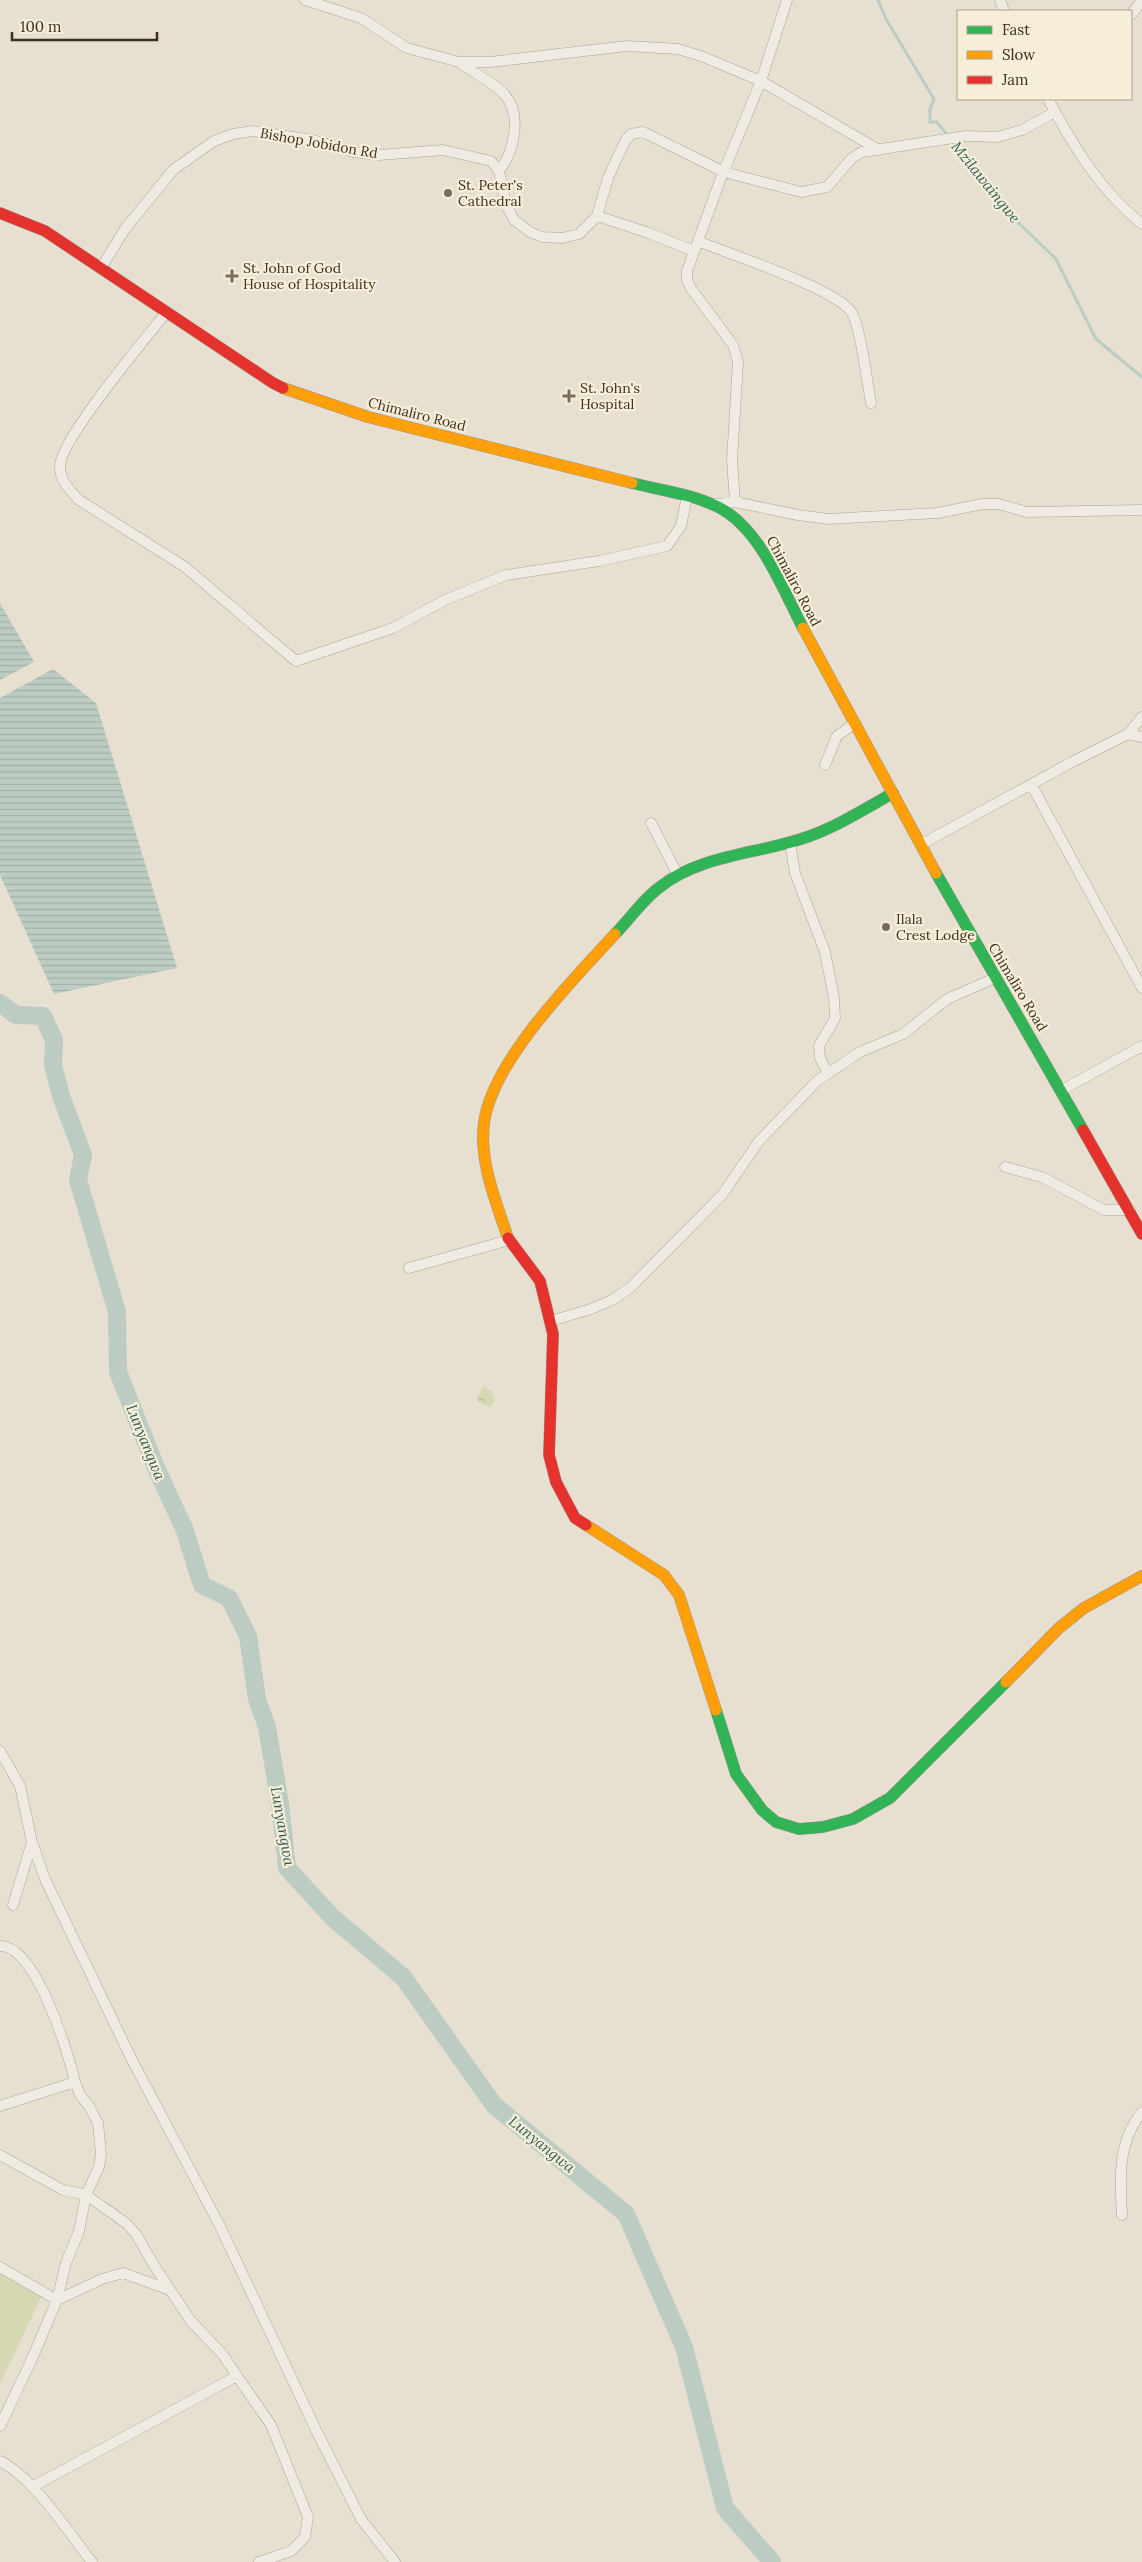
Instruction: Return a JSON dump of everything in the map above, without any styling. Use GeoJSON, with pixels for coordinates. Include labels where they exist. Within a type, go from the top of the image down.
{"type":"FeatureCollection","features":[{"type":"Feature","properties":{"kind":"street"},"geometry":{"type":"LineString","coordinates":[[305,0],[361,18],[407,48],[459,62],[490,62],[627,46],[659,46],[701,56],[761,81],[879,150]]}},
{"type":"Feature","properties":{"kind":"street"},"geometry":{"type":"LineString","coordinates":[[735,502],[732,460],[738,362],[733,345],[693,292],[687,279],[696,246],[761,81],[787,0]]}},
{"type":"Feature","properties":{"kind":"street"},"geometry":{"type":"LineString","coordinates":[[1132,14],[1142,0]]}},
{"type":"Feature","properties":{"kind":"street"},"geometry":{"type":"LineString","coordinates":[[459,62],[494,86],[510,101],[514,115],[512,146],[499,171],[506,205],[514,220],[530,232],[542,237],[562,238],[579,234],[597,216],[608,178],[625,141],[631,134],[642,132],[660,139],[724,172],[793,191],[811,192],[833,182],[857,154],[966,136],[997,137],[1022,130],[1055,112]]}},
{"type":"Feature","properties":{"kind":"street"},"geometry":{"type":"LineString","coordinates":[[1049,100],[1089,169],[1106,190],[1142,224]]}},
{"type":"Feature","properties":{"kind":"street","name":"Bishop Jobidon Rd"},"geometry":{"type":"LineString","coordinates":[[101,268],[125,229],[173,170],[214,141],[233,134],[253,131],[313,140],[354,152],[378,155],[443,150],[491,161],[499,171]]}},
{"type":"Feature","properties":{"kind":"street","name":"Chimaliro Road"},"geometry":{"type":"LineString","coordinates":[[0,213],[46,231],[273,383],[334,408],[716,504],[737,520],[755,539],[920,845],[995,978],[1062,1090],[1142,1234]]}},
{"type":"Feature","properties":{"kind":"street"},"geometry":{"type":"LineString","coordinates":[[597,216],[696,246],[824,292],[846,307],[855,322],[870,403]]}},
{"type":"Feature","properties":{"kind":"street"},"geometry":{"type":"LineString","coordinates":[[166,313],[73,432],[59,466],[61,476],[66,487],[79,500],[185,567],[296,661],[393,628],[444,600],[506,575],[599,561],[667,546],[681,526],[687,496]]}},
{"type":"Feature","properties":{"kind":"street"},"geometry":{"type":"LineString","coordinates":[[716,504],[735,502],[798,516],[828,518],[937,513],[983,504],[998,504],[1027,512],[1142,510]]}},
{"type":"Feature","properties":{"kind":"street"},"geometry":{"type":"LineString","coordinates":[[920,845],[1032,786],[1072,762],[1128,734],[1142,716]]}},
{"type":"Feature","properties":{"kind":"street"},"geometry":{"type":"LineString","coordinates":[[825,765],[837,736],[854,724]]}},
{"type":"Feature","properties":{"kind":"street"},"geometry":{"type":"LineString","coordinates":[[1128,734],[1142,737]]}},
{"type":"Feature","properties":{"kind":"street"},"geometry":{"type":"LineString","coordinates":[[1032,786],[1142,988]]}},
{"type":"Feature","properties":{"kind":"street"},"geometry":{"type":"LineString","coordinates":[[893,793],[833,825],[790,843],[704,866],[678,875],[659,887],[562,992],[506,1065],[490,1097],[484,1123],[484,1149],[493,1194],[509,1240],[540,1281],[551,1321],[553,1334],[549,1455],[560,1491],[575,1518],[664,1575],[679,1595],[736,1774],[762,1810],[776,1822],[799,1829],[823,1827],[853,1819],[890,1798],[1059,1628],[1084,1608],[1142,1576]]}},
{"type":"Feature","properties":{"kind":"street"},"geometry":{"type":"LineString","coordinates":[[651,823],[678,875]]}},
{"type":"Feature","properties":{"kind":"street"},"geometry":{"type":"LineString","coordinates":[[790,843],[795,873],[825,952],[834,998],[834,1023],[821,1039],[819,1046],[820,1058],[828,1073]]}},
{"type":"Feature","properties":{"kind":"street"},"geometry":{"type":"LineString","coordinates":[[551,1321],[591,1309],[612,1300],[631,1287],[722,1195],[759,1141],[782,1120],[812,1084],[860,1052],[903,1034],[947,1000],[995,978]]}},
{"type":"Feature","properties":{"kind":"street"},"geometry":{"type":"LineString","coordinates":[[1062,1090],[1142,1046]]}},
{"type":"Feature","properties":{"kind":"street"},"geometry":{"type":"LineString","coordinates":[[1005,1167],[1042,1177],[1104,1210],[1130,1210]]}},
{"type":"Feature","properties":{"kind":"street"},"geometry":{"type":"LineString","coordinates":[[410,1268],[509,1240]]}},
{"type":"Feature","properties":{"kind":"street"},"geometry":{"type":"LineString","coordinates":[[0,1751],[20,1786],[32,1842],[45,1879],[132,2060],[219,2224],[316,2430],[361,2519],[395,2562]]}},
{"type":"Feature","properties":{"kind":"street"},"geometry":{"type":"LineString","coordinates":[[13,1905],[32,1842]]}},
{"type":"Feature","properties":{"kind":"street"},"geometry":{"type":"LineString","coordinates":[[0,1946],[8,1946],[20,1954],[28,1965],[62,2037],[75,2082],[80,2095],[93,2113],[101,2140],[99,2167],[86,2195],[81,2223],[66,2264],[57,2300],[0,2426]]}},
{"type":"Feature","properties":{"kind":"street"},"geometry":{"type":"LineString","coordinates":[[0,2106],[75,2082]]}},
{"type":"Feature","properties":{"kind":"street"},"geometry":{"type":"LineString","coordinates":[[1122,2215],[1119,2169],[1127,2138],[1142,2112]]}},
{"type":"Feature","properties":{"kind":"street"},"geometry":{"type":"LineString","coordinates":[[0,2155],[63,2190],[86,2195],[126,2223],[136,2234],[190,2320],[223,2355],[270,2425],[308,2518],[305,2537],[291,2551],[259,2562]]}},
{"type":"Feature","properties":{"kind":"street"},"geometry":{"type":"LineString","coordinates":[[0,2268],[57,2300]]}},
{"type":"Feature","properties":{"kind":"street"},"geometry":{"type":"LineString","coordinates":[[57,2300],[102,2279],[123,2273],[170,2290]]}},
{"type":"Feature","properties":{"kind":"street"},"geometry":{"type":"LineString","coordinates":[[32,2487],[237,2376]]}},
{"type":"Feature","properties":{"kind":"street"},"geometry":{"type":"LineString","coordinates":[[0,2461],[15,2471],[32,2487],[92,2562]]}},
{"type":"Feature","properties":{"kind":"green space"},"geometry":{"type":"Polygon","coordinates":[[[484,1385],[492,1392],[495,1402],[490,1407],[478,1402],[477,1398],[484,1385]]]}},
{"type":"Feature","properties":{"kind":"green space"},"geometry":{"type":"Polygon","coordinates":[[[0,2273],[43,2293],[0,2384],[0,2273]]]}},
{"type":"Feature","properties":{"kind":"shaded area"},"geometry":{"type":"Polygon","coordinates":[[[0,603],[34,662],[0,680],[0,603]]]}},
{"type":"Feature","properties":{"kind":"shaded area"},"geometry":{"type":"Polygon","coordinates":[[[53,669],[96,703],[177,968],[54,994],[0,875],[0,698],[53,669]]]}},
{"type":"Feature","properties":{"kind":"waterway","name":"Mzilawaingwe"},"geometry":{"type":"LineString","coordinates":[[878,0],[886,19],[934,99],[930,109],[930,122],[937,122],[948,136]]}},
{"type":"Feature","properties":{"kind":"waterway","name":"Mzilawaingwe"},"geometry":{"type":"LineString","coordinates":[[952,141],[1004,209],[1056,259],[1096,339],[1142,377]]}},
{"type":"Feature","properties":{"kind":"waterway","name":"Lunyangwa"},"geometry":{"type":"LineString","coordinates":[[0,1003],[16,1015],[43,1016],[54,1040],[53,1065],[61,1096],[83,1155],[78,1180],[117,1312],[118,1372],[157,1470],[184,1528],[202,1585],[229,1598],[248,1636],[257,1699],[267,1727],[280,1804],[287,1868],[333,1918],[403,1977],[494,2105],[626,2214],[684,2347],[725,2508],[772,2562]]}},
{"type":"Feature","properties":{"kind":"traffic: fast"},"geometry":{"type":"LineString","coordinates":[[632,483],[698,499],[718,507],[733,517],[758,544],[778,578],[803,628]]}},
{"type":"Feature","properties":{"kind":"traffic: fast"},"geometry":{"type":"LineString","coordinates":[[615,934],[648,897],[675,877],[709,862],[813,835],[848,819],[893,793]]}},
{"type":"Feature","properties":{"kind":"traffic: fast"},"geometry":{"type":"LineString","coordinates":[[936,873],[1083,1130]]}},
{"type":"Feature","properties":{"kind":"traffic: fast"},"geometry":{"type":"LineString","coordinates":[[716,1710],[736,1774],[762,1810],[776,1822],[799,1829],[823,1827],[853,1819],[890,1798],[1006,1682]]}},
{"type":"Feature","properties":{"kind":"traffic: slow"},"geometry":{"type":"LineString","coordinates":[[283,388],[368,417],[632,483]]}},
{"type":"Feature","properties":{"kind":"traffic: slow"},"geometry":{"type":"LineString","coordinates":[[803,628],[936,873]]}},
{"type":"Feature","properties":{"kind":"traffic: slow"},"geometry":{"type":"LineString","coordinates":[[508,1238],[494,1196],[484,1152],[484,1123],[490,1099],[502,1074],[537,1022],[615,934]]}},
{"type":"Feature","properties":{"kind":"traffic: slow"},"geometry":{"type":"LineString","coordinates":[[586,1525],[664,1575],[679,1595],[716,1710]]}},
{"type":"Feature","properties":{"kind":"traffic: slow"},"geometry":{"type":"LineString","coordinates":[[1006,1682],[1059,1628],[1084,1608],[1142,1576]]}},
{"type":"Feature","properties":{"kind":"traffic: jam"},"geometry":{"type":"LineString","coordinates":[[0,213],[45,231],[283,388]]}},
{"type":"Feature","properties":{"kind":"traffic: jam"},"geometry":{"type":"LineString","coordinates":[[1083,1130],[1142,1234]]}},
{"type":"Feature","properties":{"kind":"traffic: jam"},"geometry":{"type":"LineString","coordinates":[[508,1238],[540,1281],[553,1334],[549,1455],[556,1482],[575,1518],[586,1525]]}},
{"type":"Feature","properties":{"kind":"place","name":"St. Peter's Cathedral"},"geometry":{"type":"Point","coordinates":[448,193]}},
{"type":"Feature","properties":{"kind":"place","name":"St. John of God House of Hospitality"},"geometry":{"type":"Point","coordinates":[232,276]}},
{"type":"Feature","properties":{"kind":"place","name":"St. John's Hospital"},"geometry":{"type":"Point","coordinates":[569,396]}},
{"type":"Feature","properties":{"kind":"place","name":"Ilala Crest Lodge"},"geometry":{"type":"Point","coordinates":[886,927]}}]}
